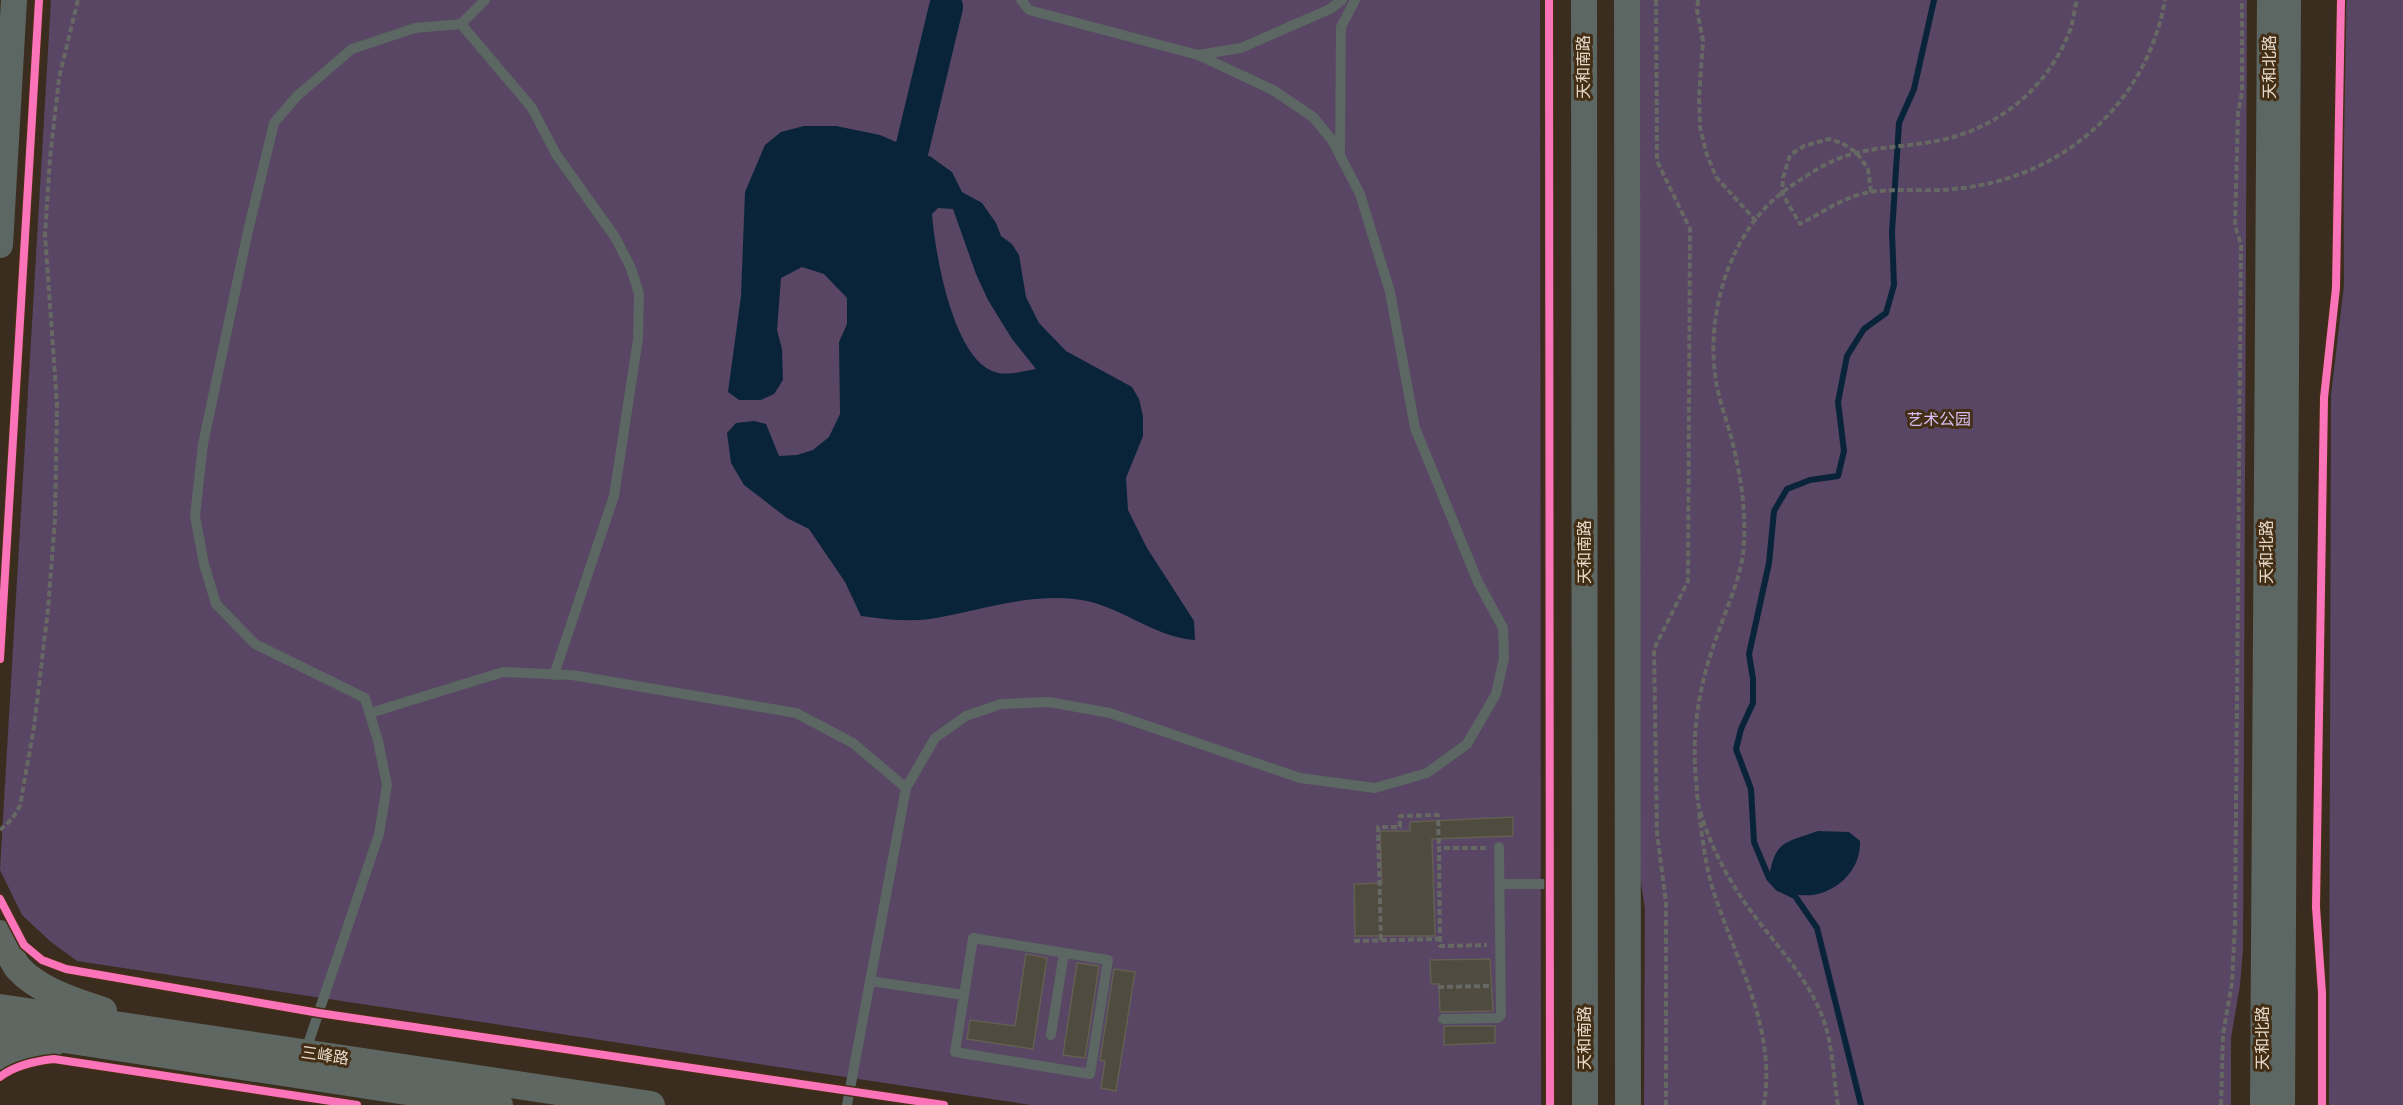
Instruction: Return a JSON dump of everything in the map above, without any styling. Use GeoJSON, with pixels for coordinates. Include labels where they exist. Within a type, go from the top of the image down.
{"type":"FeatureCollection","features":[{"type":"Feature","properties":{"kind":"main road"},"geometry":{"type":"LineString","coordinates":[[0,934],[18,967],[40,985],[179,1045]]}},
{"type":"Feature","properties":{"kind":"main road","name":"三峰路"},"geometry":{"type":"LineString","coordinates":[[0,1008],[179,1045],[500,1105]]}},
{"type":"Feature","properties":{"kind":"main road","name":"三峰路"},"geometry":{"type":"LineString","coordinates":[[0,1029],[179,1045],[305,1053],[651,1105]]}},
{"type":"Feature","properties":{"kind":"main road"},"geometry":{"type":"LineString","coordinates":[[0,1056],[24,1047],[179,1045]]}},
{"type":"Feature","properties":{"kind":"street"},"geometry":{"type":"LineString","coordinates":[[0,245],[14,0]]}},
{"type":"Feature","properties":{"kind":"street","name":"天和南路"},"geometry":{"type":"LineString","coordinates":[[1584,0],[1586,1105]]}},
{"type":"Feature","properties":{"kind":"street"},"geometry":{"type":"LineString","coordinates":[[1627,0],[1628,1105]]}},
{"type":"Feature","properties":{"kind":"street","name":"天和北路"},"geometry":{"type":"LineString","coordinates":[[2263,1105],[2270,0]]}},
{"type":"Feature","properties":{"kind":"street","name":"天和北路"},"geometry":{"type":"LineString","coordinates":[[2282,1105],[2288,0]]}},
{"type":"Feature","properties":{"kind":"lane"},"geometry":{"type":"LineString","coordinates":[[305,1053],[379,834],[387,785],[365,698],[255,644],[216,603],[204,564],[195,516],[203,444],[248,231],[274,123],[297,96],[352,49],[415,28],[461,24],[485,0]]}},
{"type":"Feature","properties":{"kind":"lane"},"geometry":{"type":"LineString","coordinates":[[847,1105],[906,788],[935,738],[966,716],[1001,704],[1049,702],[1110,713],[1300,778],[1375,788],[1427,773],[1467,744],[1496,694],[1504,658],[1503,628],[1478,582],[1415,428],[1390,292],[1360,194],[1332,140],[1313,117],[1273,90],[1198,55],[1029,10],[1021,0]]}},
{"type":"Feature","properties":{"kind":"lane"},"geometry":{"type":"LineString","coordinates":[[1198,55],[1241,48],[1330,9],[1342,0]]}},
{"type":"Feature","properties":{"kind":"lane"},"geometry":{"type":"LineString","coordinates":[[1340,155],[1341,27],[1355,0]]}},
{"type":"Feature","properties":{"kind":"lane"},"geometry":{"type":"LineString","coordinates":[[461,24],[532,108],[556,154],[615,237],[631,268],[639,294],[639,339],[614,496],[554,675]]}},
{"type":"Feature","properties":{"kind":"lane"},"geometry":{"type":"LineString","coordinates":[[370,714],[503,672],[572,675],[795,713],[853,743],[906,788]]}},
{"type":"Feature","properties":{"kind":"lane"},"geometry":{"type":"LineString","coordinates":[[1443,1019],[1498,1018],[1502,1011],[1499,848]]}},
{"type":"Feature","properties":{"kind":"lane"},"geometry":{"type":"LineString","coordinates":[[1500,884],[1549,884]]}},
{"type":"Feature","properties":{"kind":"lane"},"geometry":{"type":"LineString","coordinates":[[973,938],[1108,960],[1090,1074],[955,1052],[964,995],[973,938]]}},
{"type":"Feature","properties":{"kind":"lane"},"geometry":{"type":"LineString","coordinates":[[1051,1035],[1064,952]]}},
{"type":"Feature","properties":{"kind":"lane"},"geometry":{"type":"LineString","coordinates":[[870,981],[964,995]]}},
{"type":"Feature","properties":{"kind":"path"},"geometry":{"type":"LineString","coordinates":[[0,830],[12,819],[20,806],[34,727],[48,609],[55,519],[57,404],[45,235],[50,158],[59,78],[78,0]]}},
{"type":"Feature","properties":{"kind":"path"},"geometry":{"type":"LineString","coordinates":[[1656,0],[1657,160],[1690,229],[1688,581],[1654,649],[1657,833],[1666,903],[1666,1105]]}},
{"type":"Feature","properties":{"kind":"path"},"geometry":{"type":"LineString","coordinates":[[1698,0],[1697,10],[1703,41],[1699,97],[1700,127],[1706,152],[1716,177],[1756,221]]}},
{"type":"Feature","properties":{"kind":"path"},"geometry":{"type":"LineString","coordinates":[[1764,1105],[1767,1086],[1767,1056],[1755,1000],[1715,898],[1708,871],[1698,805],[1693,748],[1698,699],[1710,654],[1737,579],[1744,543],[1742,483],[1716,384],[1713,359],[1717,312],[1726,274],[1745,236],[1767,206],[1797,181],[1833,160],[1857,153],[1934,142],[1968,133],[2000,117],[2023,100],[2049,69],[2070,32],[2077,0]]}},
{"type":"Feature","properties":{"kind":"path"},"geometry":{"type":"LineString","coordinates":[[1870,192],[1868,168],[1857,153],[1842,143],[1828,139],[1804,146],[1790,155],[1783,178],[1782,193],[1800,224],[1844,200],[1870,192],[1954,189],[2003,180],[2060,155],[2086,137],[2115,108],[2139,76],[2161,24],[2165,0]]}},
{"type":"Feature","properties":{"kind":"path"},"geometry":{"type":"LineString","coordinates":[[2221,1105],[2223,1034],[2232,983],[2235,925],[2241,244],[2235,226],[2238,113],[2242,92],[2242,0]]}},
{"type":"Feature","properties":{"kind":"path"},"geometry":{"type":"LineString","coordinates":[[1698,805],[1715,849],[1738,893],[1798,971],[1820,1012],[1827,1033],[1838,1105]]}},
{"type":"Feature","properties":{"kind":"path"},"geometry":{"type":"LineString","coordinates":[[1381,940],[1378,827],[1400,827],[1400,816],[1438,815],[1440,946],[1501,945]]}},
{"type":"Feature","properties":{"kind":"path"},"geometry":{"type":"LineString","coordinates":[[1438,848],[1499,848]]}},
{"type":"Feature","properties":{"kind":"path"},"geometry":{"type":"LineString","coordinates":[[1354,941],[1440,939]]}},
{"type":"Feature","properties":{"kind":"path"},"geometry":{"type":"LineString","coordinates":[[1438,987],[1501,986]]}},
{"type":"Feature","properties":{"kind":"green space"},"geometry":{"type":"Polygon","coordinates":[[[51,0],[1540,0],[1541,1105],[1031,1105],[77,961],[51,942],[22,915],[0,870],[51,0]]]}},
{"type":"Feature","properties":{"kind":"green space","name":"艺术公园"},"geometry":{"type":"Polygon","coordinates":[[[1633,0],[2247,0],[2243,949],[2240,985],[2231,1038],[2231,1105],[1644,1105],[1645,908],[1634,839],[1633,0]]]}},
{"type":"Feature","properties":{"kind":"green space"},"geometry":{"type":"Polygon","coordinates":[[[2343,0],[2403,0],[2403,1105],[2329,1105],[2331,395],[2344,285],[2343,0]]]}},
{"type":"Feature","properties":{"kind":"water"},"geometry":{"type":"Polygon","coordinates":[[[804,126],[836,126],[880,135],[931,157],[952,172],[962,192],[982,203],[996,223],[1001,236],[1012,244],[1019,255],[1026,297],[1039,323],[1066,351],[1132,387],[1139,399],[1143,416],[1143,436],[1126,478],[1128,510],[1147,548],[1194,621],[1195,640],[1165,633],[1105,606],[1074,599],[1019,601],[921,620],[861,616],[845,582],[809,529],[787,518],[744,485],[731,463],[727,433],[736,423],[754,421],[766,424],[779,456],[797,455],[813,450],[829,437],[840,414],[839,342],[847,324],[847,298],[824,274],[802,267],[781,278],[777,330],[782,349],[783,380],[774,394],[761,400],[739,400],[728,392],[741,296],[745,192],[765,145],[781,132],[804,126]],[[938,208],[932,214],[942,278],[957,327],[980,363],[995,372],[1010,373],[1036,369],[1012,339],[988,300],[976,274],[953,209],[938,208]]]}},
{"type":"Feature","properties":{"kind":"water"},"geometry":{"type":"Polygon","coordinates":[[[1818,831],[1849,832],[1860,841],[1858,857],[1851,871],[1841,883],[1827,891],[1812,895],[1797,895],[1782,889],[1769,878],[1778,850],[1790,841],[1818,831]]]}},
{"type":"Feature","properties":{"kind":"building"},"geometry":{"type":"Polygon","coordinates":[[[1513,817],[1513,836],[1432,839],[1435,936],[1355,936],[1354,884],[1382,883],[1380,831],[1410,831],[1410,822],[1513,817]]]}},
{"type":"Feature","properties":{"kind":"building"},"geometry":{"type":"Polygon","coordinates":[[[1026,954],[1047,958],[1033,1049],[967,1039],[970,1020],[1015,1026],[1026,954]]]}},
{"type":"Feature","properties":{"kind":"building"},"geometry":{"type":"Polygon","coordinates":[[[1490,959],[1493,1011],[1440,1012],[1439,984],[1431,984],[1430,960],[1490,959]]]}},
{"type":"Feature","properties":{"kind":"building"},"geometry":{"type":"Polygon","coordinates":[[[1077,963],[1099,966],[1085,1058],[1063,1055],[1077,963]]]}},
{"type":"Feature","properties":{"kind":"building"},"geometry":{"type":"Polygon","coordinates":[[[1114,969],[1135,972],[1116,1091],[1101,1088],[1105,1061],[1100,1060],[1114,969]]]}},
{"type":"Feature","properties":{"kind":"building"},"geometry":{"type":"Polygon","coordinates":[[[1444,1026],[1495,1026],[1495,1043],[1444,1045],[1444,1026]]]}},
{"type":"Feature","properties":{"kind":"waterway"},"geometry":{"type":"LineString","coordinates":[[1861,1105],[1817,928],[1795,896],[1778,888],[1769,878],[1754,842],[1751,789],[1736,749],[1741,729],[1753,703],[1753,679],[1749,654],[1769,563],[1774,511],[1787,489],[1810,480],[1838,476],[1844,451],[1838,402],[1847,356],[1864,329],[1886,313],[1894,285],[1892,232],[1899,123],[1914,89],[1934,0]]}},
{"type":"Feature","properties":{"kind":"waterway"},"geometry":{"type":"LineString","coordinates":[[912,149],[946,7]]}},
{"type":"Feature","properties":{"kind":"cycle path"},"geometry":{"type":"LineString","coordinates":[[0,659],[39,0]]}},
{"type":"Feature","properties":{"kind":"cycle path"},"geometry":{"type":"LineString","coordinates":[[1549,0],[1550,1105]]}},
{"type":"Feature","properties":{"kind":"cycle path"},"geometry":{"type":"LineString","coordinates":[[2322,1105],[2322,993],[2316,907],[2324,398],[2336,288],[2341,0]]}},
{"type":"Feature","properties":{"kind":"cycle path"},"geometry":{"type":"LineString","coordinates":[[0,899],[24,945],[42,960],[66,969],[319,1013],[944,1105]]}},
{"type":"Feature","properties":{"kind":"cycle path"},"geometry":{"type":"LineString","coordinates":[[0,1077],[26,1064],[54,1059],[357,1105]]}}]}
